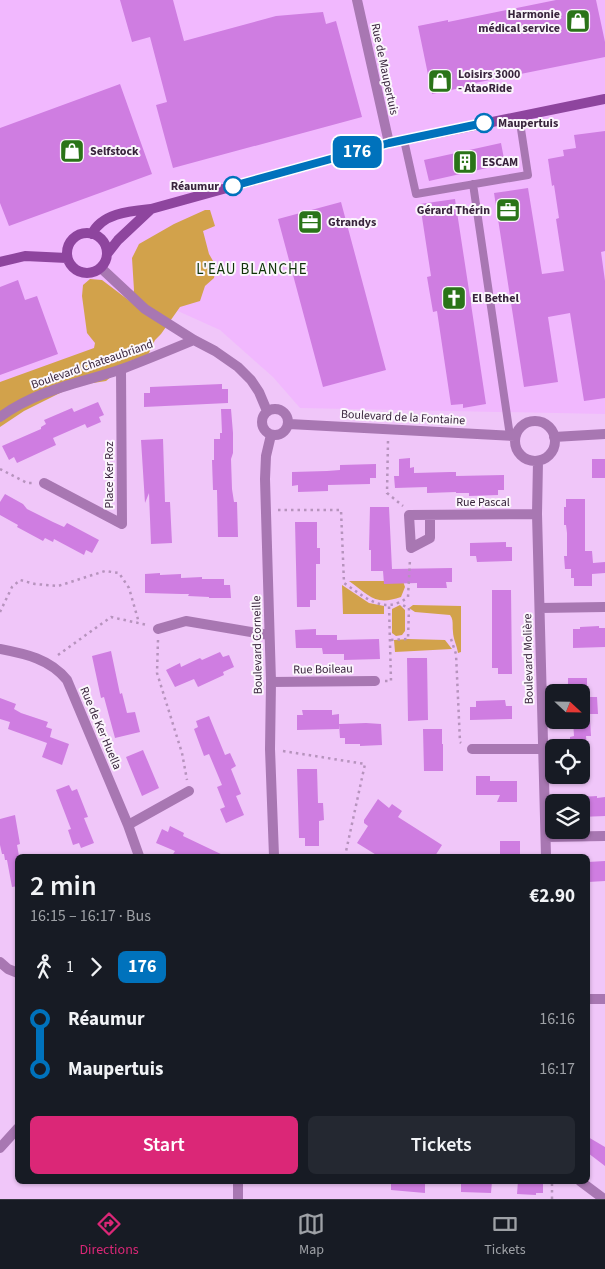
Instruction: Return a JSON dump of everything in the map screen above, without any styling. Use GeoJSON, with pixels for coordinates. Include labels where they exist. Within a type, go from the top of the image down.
{"type":"FeatureCollection","features":[{"type":"Feature","properties":{"kind":"street","name":"Rue de Maupertuis"},"geometry":{"type":"LineString","coordinates":[[357,0],[389,143]]}},
{"type":"Feature","properties":{"kind":"street"},"geometry":{"type":"LineString","coordinates":[[92,234],[100,223],[122,213],[152,209],[389,143],[605,99]]}},
{"type":"Feature","properties":{"kind":"street"},"geometry":{"type":"LineString","coordinates":[[107,254],[104,242],[92,234],[82,234],[74,238],[69,246],[68,258],[72,266],[81,272],[91,273],[101,268],[107,254],[118,240],[152,209]]}},
{"type":"Feature","properties":{"kind":"street"},"geometry":{"type":"LineString","coordinates":[[0,262],[25,256],[68,258]]}},
{"type":"Feature","properties":{"kind":"street"},"geometry":{"type":"LineString","coordinates":[[101,268],[145,310],[194,340],[215,350],[238,367],[251,380],[259,392],[267,411]]}},
{"type":"Feature","properties":{"kind":"street","name":"Boulevard Chateaubriand"},"geometry":{"type":"LineString","coordinates":[[0,417],[39,394],[121,369],[194,340]]}},
{"type":"Feature","properties":{"kind":"street","name":"Place Ker Roz"},"geometry":{"type":"LineString","coordinates":[[44,483],[122,524],[121,369]]}},
{"type":"Feature","properties":{"kind":"street"},"geometry":{"type":"LineString","coordinates":[[273,408],[285,412],[289,424],[282,433],[276,436],[265,431],[262,424],[263,417],[267,411],[273,408]]}},
{"type":"Feature","properties":{"kind":"street"},"geometry":{"type":"LineString","coordinates":[[535,421],[547,426],[554,437],[555,443],[549,455],[538,461],[525,459],[520,455],[512,436],[523,425],[535,421]]}},
{"type":"Feature","properties":{"kind":"street","name":"Boulevard de la Fontaine"},"geometry":{"type":"LineString","coordinates":[[289,424],[512,436]]}},
{"type":"Feature","properties":{"kind":"street"},"geometry":{"type":"LineString","coordinates":[[554,437],[605,434]]}},
{"type":"Feature","properties":{"kind":"street","name":"Boulevard Corneille"},"geometry":{"type":"LineString","coordinates":[[272,435],[266,456],[266,510],[271,682],[270,749],[274,854]]}},
{"type":"Feature","properties":{"kind":"street","name":"Boulevard Molière"},"geometry":{"type":"LineString","coordinates":[[538,461],[537,514],[545,815]]}},
{"type":"Feature","properties":{"kind":"street","name":"Rue Pascal"},"geometry":{"type":"LineString","coordinates":[[414,515],[537,514]]}},
{"type":"Feature","properties":{"kind":"street"},"geometry":{"type":"LineString","coordinates":[[414,515],[409,515],[410,548],[430,538],[430,515]]}},
{"type":"Feature","properties":{"kind":"street"},"geometry":{"type":"LineString","coordinates":[[540,608],[605,607]]}},
{"type":"Feature","properties":{"kind":"street"},"geometry":{"type":"LineString","coordinates":[[158,629],[186,621],[269,635]]}},
{"type":"Feature","properties":{"kind":"street","name":"Rue de Ker Huella"},"geometry":{"type":"LineString","coordinates":[[0,649],[48,662],[56,667],[67,680],[138,854]]}},
{"type":"Feature","properties":{"kind":"street","name":"Rue Boileau"},"geometry":{"type":"LineString","coordinates":[[271,682],[375,681]]}},
{"type":"Feature","properties":{"kind":"street"},"geometry":{"type":"LineString","coordinates":[[472,749],[542,749]]}},
{"type":"Feature","properties":{"kind":"street"},"geometry":{"type":"LineString","coordinates":[[128,825],[189,791]]}},
{"type":"Feature","properties":{"kind":"street"},"geometry":{"type":"LineString","coordinates":[[590,836],[605,836]]}},
{"type":"Feature","properties":{"kind":"street","name":"Boulevard Molière"},"geometry":{"type":"LineString","coordinates":[[546,839],[546,854]]}},
{"type":"Feature","properties":{"kind":"street"},"geometry":{"type":"LineString","coordinates":[[0,962],[8,970],[15,972]]}},
{"type":"Feature","properties":{"kind":"street"},"geometry":{"type":"LineString","coordinates":[[590,1000],[605,999]]}},
{"type":"Feature","properties":{"kind":"street"},"geometry":{"type":"LineString","coordinates":[[0,1148],[15,1131]]}},
{"type":"Feature","properties":{"kind":"street"},"geometry":{"type":"LineString","coordinates":[[238,1184],[238,1199]]}},
{"type":"Feature","properties":{"kind":"street"},"geometry":{"type":"LineString","coordinates":[[584,1184],[604,1199]]}},
{"type":"Feature","properties":{"kind":"lane"},"geometry":{"type":"LineString","coordinates":[[404,140],[416,194],[528,175],[519,116]]}},
{"type":"Feature","properties":{"kind":"lane"},"geometry":{"type":"LineString","coordinates":[[473,184],[512,436]]}},
{"type":"Feature","properties":{"kind":"path"},"geometry":{"type":"LineString","coordinates":[[388,429],[388,493],[414,515]]}},
{"type":"Feature","properties":{"kind":"path"},"geometry":{"type":"LineString","coordinates":[[0,469],[27,483],[44,483]]}},
{"type":"Feature","properties":{"kind":"path"},"geometry":{"type":"LineString","coordinates":[[266,510],[341,510],[344,584],[372,602],[390,606],[400,604],[408,597],[410,548]]}},
{"type":"Feature","properties":{"kind":"path"},"geometry":{"type":"LineString","coordinates":[[0,612],[12,587],[20,580],[35,584],[58,586],[105,571],[119,573],[130,588],[139,623],[111,617],[67,648]]}},
{"type":"Feature","properties":{"kind":"path"},"geometry":{"type":"LineString","coordinates":[[390,640],[408,639],[408,608],[400,604]]}},
{"type":"Feature","properties":{"kind":"path"},"geometry":{"type":"LineString","coordinates":[[375,681],[391,681],[390,606]]}},
{"type":"Feature","properties":{"kind":"path"},"geometry":{"type":"LineString","coordinates":[[158,629],[156,674],[182,754],[189,791]]}},
{"type":"Feature","properties":{"kind":"path"},"geometry":{"type":"LineString","coordinates":[[451,639],[456,654],[460,742],[472,749]]}},
{"type":"Feature","properties":{"kind":"path"},"geometry":{"type":"LineString","coordinates":[[270,749],[365,764],[345,854]]}},
{"type":"Feature","properties":{"kind":"path"},"geometry":{"type":"LineString","coordinates":[[552,1184],[552,1199]]}},
{"type":"Feature","properties":{"kind":"shaded area"},"geometry":{"type":"Polygon","coordinates":[[[0,0],[605,0],[605,414],[300,408],[273,377],[220,330],[169,307],[0,402],[0,0]]]}},
{"type":"Feature","properties":{"kind":"shaded area"},"geometry":{"type":"Polygon","coordinates":[[[205,210],[210,210],[215,226],[203,231],[209,254],[216,266],[214,278],[205,286],[200,301],[180,307],[155,340],[148,355],[130,361],[106,381],[74,386],[24,411],[0,427],[0,382],[94,348],[95,343],[87,333],[82,296],[83,285],[90,279],[102,280],[131,302],[134,290],[132,258],[139,244],[174,224],[205,210]]]}},
{"type":"Feature","properties":{"kind":"shaded area"},"geometry":{"type":"Polygon","coordinates":[[[349,581],[403,581],[405,587],[401,597],[392,600],[379,600],[368,595],[349,581]]]}},
{"type":"Feature","properties":{"kind":"shaded area"},"geometry":{"type":"Polygon","coordinates":[[[342,585],[369,603],[384,606],[384,614],[343,614],[342,585]]]}},
{"type":"Feature","properties":{"kind":"shaded area"},"geometry":{"type":"Polygon","coordinates":[[[400,605],[405,610],[405,631],[402,635],[396,636],[392,633],[392,609],[400,605]]]}},
{"type":"Feature","properties":{"kind":"shaded area"},"geometry":{"type":"Polygon","coordinates":[[[413,605],[461,606],[461,652],[458,653],[450,615],[415,612],[409,608],[413,605]]]}},
{"type":"Feature","properties":{"kind":"shaded area"},"geometry":{"type":"Polygon","coordinates":[[[394,640],[445,640],[452,649],[395,652],[394,640]]]}},
{"type":"Feature","properties":{"kind":"building"},"geometry":{"type":"Polygon","coordinates":[[[120,0],[173,0],[184,41],[276,16],[323,12],[326,24],[336,21],[362,117],[173,168],[156,105],[167,102],[150,37],[132,42],[120,0]]]}},
{"type":"Feature","properties":{"kind":"building"},"geometry":{"type":"Polygon","coordinates":[[[556,0],[596,0],[605,42],[605,57],[470,84],[470,86],[432,94],[418,26],[448,20],[448,22],[556,0]]]}},
{"type":"Feature","properties":{"kind":"building","name":"Selfstock"},"geometry":{"type":"Polygon","coordinates":[[[120,84],[152,174],[9,226],[0,203],[0,128],[120,84]]]}},
{"type":"Feature","properties":{"kind":"building"},"geometry":{"type":"Polygon","coordinates":[[[605,131],[605,251],[601,252],[605,281],[605,398],[584,401],[570,313],[548,317],[558,382],[524,387],[494,193],[528,188],[542,274],[564,271],[556,219],[559,218],[548,159],[564,156],[563,150],[576,148],[574,135],[605,131]]]}},
{"type":"Feature","properties":{"kind":"building","name":"ESCAM"},"geometry":{"type":"Polygon","coordinates":[[[501,143],[505,164],[429,181],[424,160],[501,143]]]}},
{"type":"Feature","properties":{"kind":"building"},"geometry":{"type":"Polygon","coordinates":[[[455,199],[470,297],[475,299],[471,304],[486,404],[463,408],[463,404],[451,405],[437,311],[433,312],[427,277],[431,276],[420,204],[455,199]]]}},
{"type":"Feature","properties":{"kind":"building"},"geometry":{"type":"Polygon","coordinates":[[[341,202],[386,370],[323,387],[278,219],[341,202]]]}},
{"type":"Feature","properties":{"kind":"building"},"geometry":{"type":"Polygon","coordinates":[[[18,280],[25,300],[37,296],[58,354],[0,375],[0,287],[18,280]]]}},
{"type":"Feature","properties":{"kind":"building"},"geometry":{"type":"Polygon","coordinates":[[[222,384],[222,389],[228,389],[228,403],[144,407],[144,393],[150,393],[150,387],[222,384]]]}},
{"type":"Feature","properties":{"kind":"building"},"geometry":{"type":"Polygon","coordinates":[[[98,402],[104,415],[99,417],[101,422],[87,428],[85,424],[53,438],[56,445],[17,463],[14,457],[9,460],[2,446],[41,429],[46,424],[44,420],[72,408],[74,412],[98,402]]]}},
{"type":"Feature","properties":{"kind":"building"},"geometry":{"type":"Polygon","coordinates":[[[221,409],[231,409],[233,433],[233,453],[231,459],[232,489],[234,502],[237,502],[238,537],[218,537],[217,490],[213,490],[212,460],[214,460],[214,439],[220,439],[220,433],[222,433],[221,409]]]}},
{"type":"Feature","properties":{"kind":"building"},"geometry":{"type":"Polygon","coordinates":[[[163,439],[165,502],[170,502],[172,543],[151,544],[149,493],[145,503],[141,440],[163,439]]]}},
{"type":"Feature","properties":{"kind":"building"},"geometry":{"type":"Polygon","coordinates":[[[410,458],[410,468],[414,467],[414,473],[456,472],[456,476],[504,475],[504,490],[498,490],[498,495],[469,496],[469,493],[456,492],[427,493],[427,487],[395,488],[394,476],[399,476],[399,459],[410,458]]]}},
{"type":"Feature","properties":{"kind":"building"},"geometry":{"type":"Polygon","coordinates":[[[592,459],[605,459],[605,478],[592,478],[592,459]]]}},
{"type":"Feature","properties":{"kind":"building"},"geometry":{"type":"Polygon","coordinates":[[[376,464],[376,478],[370,478],[370,484],[328,485],[328,491],[298,492],[298,485],[292,486],[292,472],[340,470],[340,465],[376,464]]]}},
{"type":"Feature","properties":{"kind":"building"},"geometry":{"type":"Polygon","coordinates":[[[5,494],[23,504],[27,509],[53,522],[64,527],[67,523],[99,540],[92,553],[86,550],[84,555],[54,539],[53,542],[45,538],[43,541],[17,527],[18,525],[0,515],[0,502],[5,494]]]}},
{"type":"Feature","properties":{"kind":"building"},"geometry":{"type":"Polygon","coordinates":[[[566,499],[585,499],[585,551],[592,551],[593,563],[605,562],[605,573],[592,574],[592,586],[574,586],[574,578],[571,578],[571,569],[565,569],[564,556],[567,556],[567,533],[566,525],[564,525],[564,507],[566,507],[566,499]]]}},
{"type":"Feature","properties":{"kind":"building"},"geometry":{"type":"Polygon","coordinates":[[[370,507],[389,507],[392,569],[452,568],[452,582],[446,582],[447,588],[417,588],[417,583],[384,584],[383,571],[371,571],[371,550],[369,550],[370,507]]]}},
{"type":"Feature","properties":{"kind":"building"},"geometry":{"type":"Polygon","coordinates":[[[295,522],[317,522],[317,548],[320,548],[320,564],[316,564],[316,600],[310,600],[310,607],[297,607],[295,522]]]}},
{"type":"Feature","properties":{"kind":"building"},"geometry":{"type":"Polygon","coordinates":[[[506,542],[506,547],[512,547],[512,561],[477,562],[476,556],[470,556],[470,543],[506,542]]]}},
{"type":"Feature","properties":{"kind":"building"},"geometry":{"type":"Polygon","coordinates":[[[160,573],[160,575],[181,574],[181,578],[224,579],[224,585],[230,585],[231,598],[188,596],[189,594],[145,593],[145,574],[160,573]]]}},
{"type":"Feature","properties":{"kind":"building"},"geometry":{"type":"Polygon","coordinates":[[[492,590],[511,590],[512,674],[498,674],[498,668],[492,668],[492,590]]]}},
{"type":"Feature","properties":{"kind":"building"},"geometry":{"type":"Polygon","coordinates":[[[599,626],[599,628],[605,628],[605,647],[573,648],[573,629],[599,626]]]}},
{"type":"Feature","properties":{"kind":"building"},"geometry":{"type":"Polygon","coordinates":[[[316,629],[316,635],[337,635],[337,640],[379,639],[380,659],[344,660],[344,654],[323,654],[322,648],[296,648],[295,630],[316,629]]]}},
{"type":"Feature","properties":{"kind":"building"},"geometry":{"type":"Polygon","coordinates":[[[111,651],[120,694],[122,693],[127,713],[135,712],[140,732],[115,738],[104,697],[101,698],[92,656],[111,651]]]}},
{"type":"Feature","properties":{"kind":"building"},"geometry":{"type":"Polygon","coordinates":[[[220,652],[223,657],[229,655],[234,667],[223,672],[224,675],[198,687],[194,679],[175,687],[166,670],[180,663],[181,667],[200,658],[202,660],[220,652]]]}},
{"type":"Feature","properties":{"kind":"building"},"geometry":{"type":"Polygon","coordinates":[[[407,658],[427,658],[428,720],[408,721],[407,658]]]}},
{"type":"Feature","properties":{"kind":"building"},"geometry":{"type":"Polygon","coordinates":[[[568,678],[587,678],[587,684],[568,684],[568,678]]]}},
{"type":"Feature","properties":{"kind":"building"},"geometry":{"type":"Polygon","coordinates":[[[590,697],[597,697],[598,714],[590,714],[590,697]]]}},
{"type":"Feature","properties":{"kind":"building"},"geometry":{"type":"Polygon","coordinates":[[[0,698],[16,704],[14,709],[21,713],[48,722],[46,727],[52,729],[50,737],[69,744],[62,765],[42,757],[47,743],[8,729],[10,722],[0,719],[0,698]]]}},
{"type":"Feature","properties":{"kind":"building"},"geometry":{"type":"Polygon","coordinates":[[[505,700],[506,706],[512,706],[512,719],[470,720],[470,707],[476,707],[476,701],[505,700]]]}},
{"type":"Feature","properties":{"kind":"building"},"geometry":{"type":"Polygon","coordinates":[[[302,710],[332,710],[332,715],[339,714],[339,729],[297,730],[297,715],[303,715],[302,710]]]}},
{"type":"Feature","properties":{"kind":"building"},"geometry":{"type":"Polygon","coordinates":[[[209,716],[225,755],[230,753],[236,766],[231,769],[241,794],[236,796],[244,815],[226,823],[220,809],[225,807],[217,787],[222,785],[209,754],[204,756],[194,729],[198,727],[196,721],[209,716]]]}},
{"type":"Feature","properties":{"kind":"building"},"geometry":{"type":"Polygon","coordinates":[[[590,720],[591,736],[586,736],[586,739],[570,739],[570,737],[574,736],[574,729],[590,729],[590,720]]]}},
{"type":"Feature","properties":{"kind":"building"},"geometry":{"type":"Polygon","coordinates":[[[339,724],[381,724],[382,745],[360,746],[360,744],[345,744],[345,738],[340,738],[339,724]]]}},
{"type":"Feature","properties":{"kind":"building"},"geometry":{"type":"Polygon","coordinates":[[[423,729],[442,729],[443,771],[424,771],[423,729]]]}},
{"type":"Feature","properties":{"kind":"building"},"geometry":{"type":"Polygon","coordinates":[[[143,750],[159,788],[142,796],[126,757],[143,750]]]}},
{"type":"Feature","properties":{"kind":"building"},"geometry":{"type":"Polygon","coordinates":[[[297,769],[317,769],[318,803],[323,803],[324,820],[319,821],[319,846],[305,846],[305,838],[299,838],[297,769]]]}},
{"type":"Feature","properties":{"kind":"building"},"geometry":{"type":"Polygon","coordinates":[[[476,776],[490,776],[490,781],[517,781],[517,802],[497,802],[500,795],[476,795],[476,776]]]}},
{"type":"Feature","properties":{"kind":"building"},"geometry":{"type":"Polygon","coordinates":[[[69,785],[72,791],[77,789],[88,817],[84,818],[94,843],[81,848],[79,843],[73,845],[68,830],[71,829],[56,790],[69,785]]]}},
{"type":"Feature","properties":{"kind":"building"},"geometry":{"type":"Polygon","coordinates":[[[590,796],[605,797],[605,816],[590,817],[590,796]]]}},
{"type":"Feature","properties":{"kind":"building"},"geometry":{"type":"Polygon","coordinates":[[[378,799],[389,808],[392,804],[402,811],[398,817],[442,845],[436,854],[375,854],[357,843],[368,826],[364,823],[364,820],[378,799]]]}},
{"type":"Feature","properties":{"kind":"building"},"geometry":{"type":"Polygon","coordinates":[[[15,815],[20,844],[17,845],[19,854],[15,854],[15,886],[12,887],[7,860],[5,860],[4,854],[2,854],[0,845],[0,819],[15,815]]]}},
{"type":"Feature","properties":{"kind":"building"},"geometry":{"type":"Polygon","coordinates":[[[170,826],[184,833],[183,836],[221,854],[173,854],[175,851],[156,843],[162,829],[168,832],[170,826]]]}},
{"type":"Feature","properties":{"kind":"building"},"geometry":{"type":"Polygon","coordinates":[[[500,841],[520,841],[520,854],[500,854],[500,841]]]}},
{"type":"Feature","properties":{"kind":"building"},"geometry":{"type":"Polygon","coordinates":[[[605,861],[605,881],[590,882],[590,862],[605,861]]]}},
{"type":"Feature","properties":{"kind":"building"},"geometry":{"type":"Polygon","coordinates":[[[590,1138],[605,1147],[605,1166],[590,1155],[590,1138]]]}},
{"type":"Feature","properties":{"kind":"building"},"geometry":{"type":"Polygon","coordinates":[[[391,1184],[425,1184],[425,1193],[391,1190],[391,1184]]]}},
{"type":"Feature","properties":{"kind":"building"},"geometry":{"type":"Polygon","coordinates":[[[461,1184],[492,1184],[491,1193],[461,1192],[461,1184]]]}},
{"type":"Feature","properties":{"kind":"building"},"geometry":{"type":"Polygon","coordinates":[[[518,1184],[543,1184],[543,1193],[536,1193],[536,1195],[517,1194],[518,1184]]]}},
{"type":"Feature","properties":{"kind":"bus line","name":"176"},"geometry":{"type":"LineString","coordinates":[[233,186],[389,143],[484,123]]}},
{"type":"Feature","properties":{"kind":"place","name":"Harmonie médical service"},"geometry":{"type":"Point","coordinates":[578,21]}},
{"type":"Feature","properties":{"kind":"place","name":"Loisirs 3000 - AtaoRide"},"geometry":{"type":"Point","coordinates":[440,81]}},
{"type":"Feature","properties":{"kind":"place","name":"Maupertuis"},"geometry":{"type":"Point","coordinates":[484,123]}},
{"type":"Feature","properties":{"kind":"place","name":"Selfstock"},"geometry":{"type":"Point","coordinates":[72,151]}},
{"type":"Feature","properties":{"kind":"place","name":"ESCAM"},"geometry":{"type":"Point","coordinates":[465,162]}},
{"type":"Feature","properties":{"kind":"place","name":"Réaumur"},"geometry":{"type":"Point","coordinates":[233,186]}},
{"type":"Feature","properties":{"kind":"place","name":"Gérard Thérin"},"geometry":{"type":"Point","coordinates":[508,210]}},
{"type":"Feature","properties":{"kind":"place","name":"Gtrandys"},"geometry":{"type":"Point","coordinates":[310,222]}},
{"type":"Feature","properties":{"kind":"place","name":"El Bethel"},"geometry":{"type":"Point","coordinates":[454,298]}},
{"type":"Feature","properties":{"kind":"district","name":"L'EAU BLANCHE"},"geometry":{"type":"Point","coordinates":[252,269]}}]}
